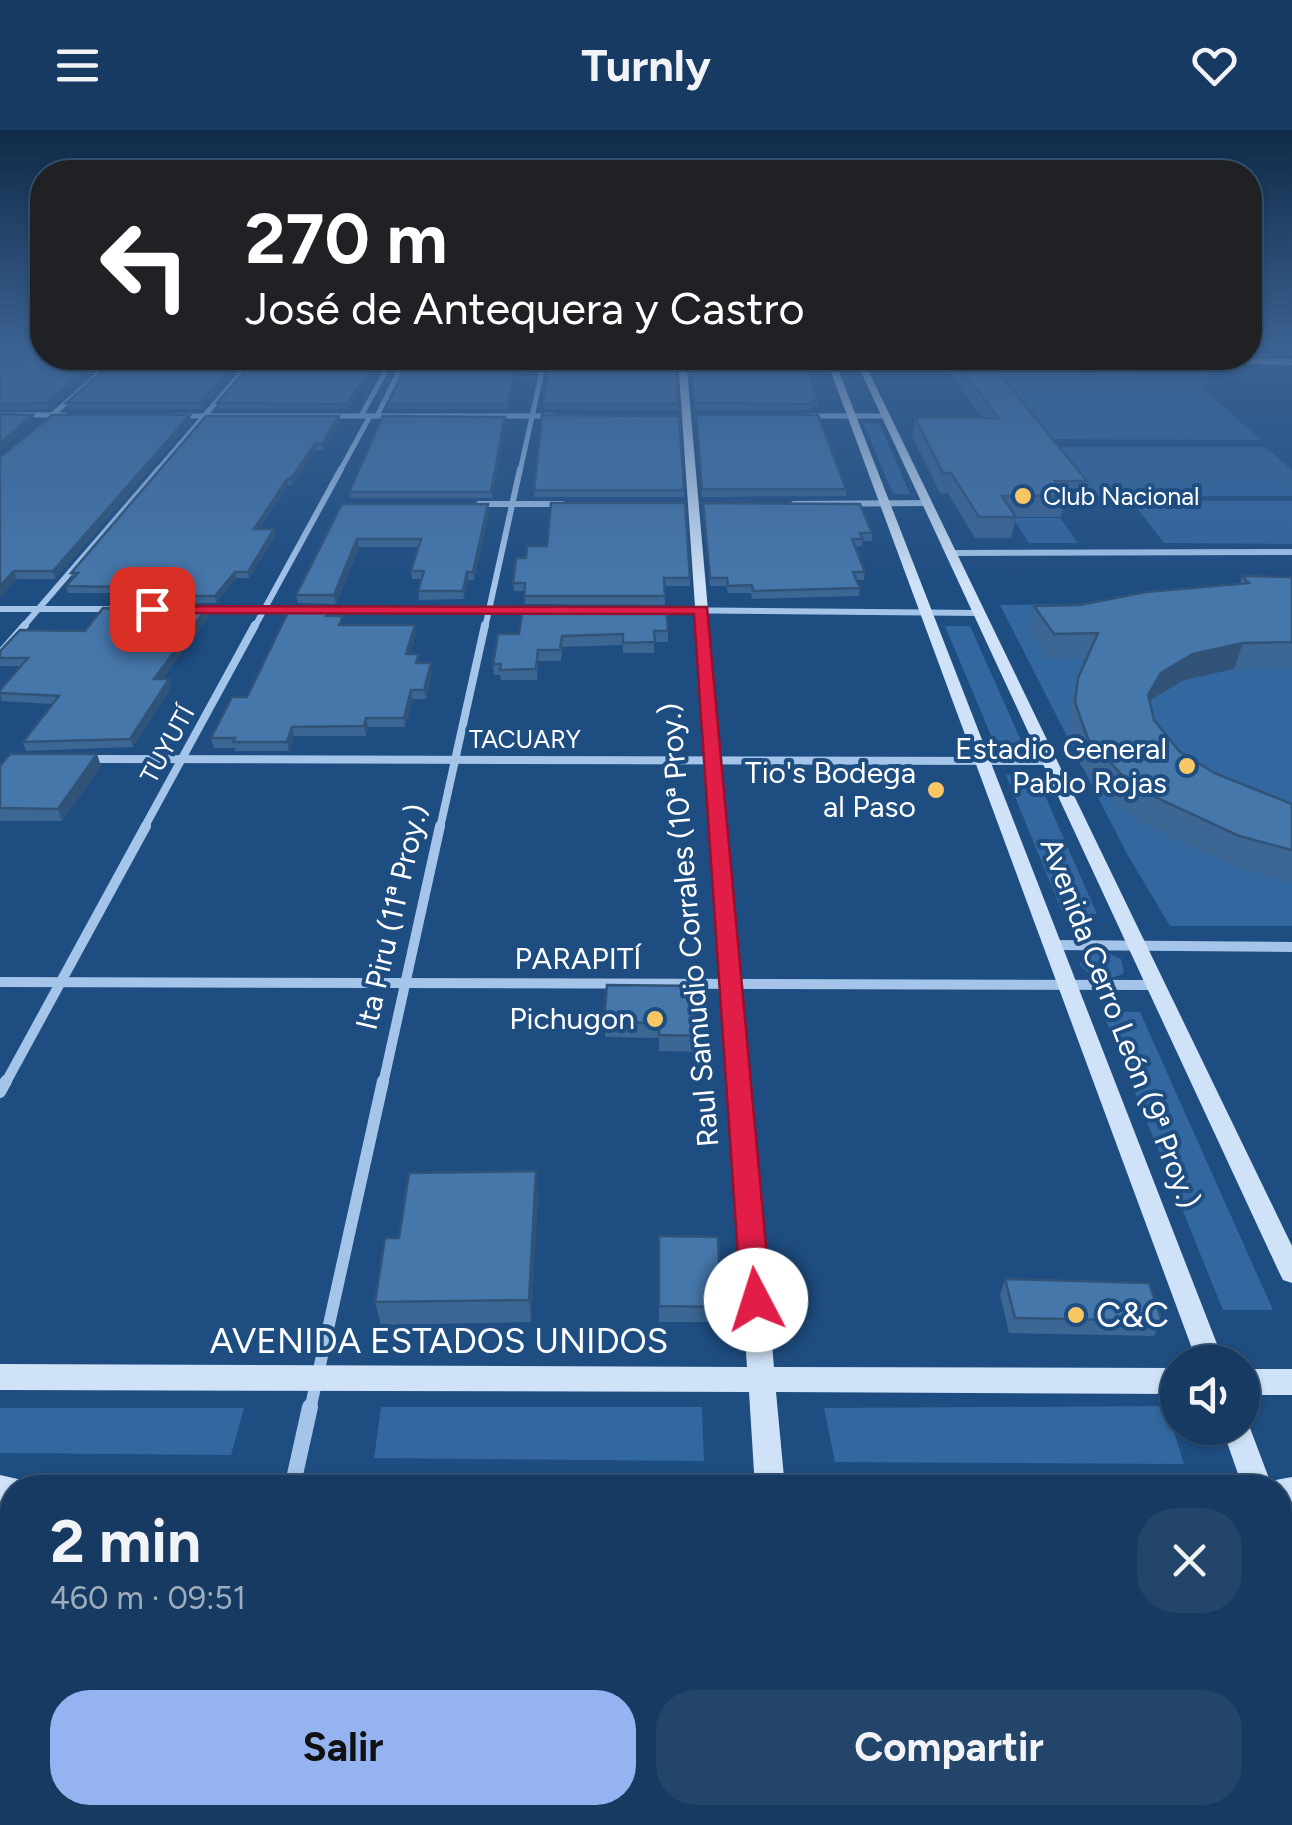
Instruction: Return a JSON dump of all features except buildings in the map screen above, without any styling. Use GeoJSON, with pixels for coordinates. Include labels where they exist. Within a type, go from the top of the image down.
{"type":"FeatureCollection","features":[{"type":"Feature","properties":{"kind":"street"},"geometry":{"type":"LineString","coordinates":[[0,654],[195,426]]}},
{"type":"Feature","properties":{"kind":"street","name":"TUYUTÍ"},"geometry":{"type":"LineString","coordinates":[[0,1092],[364,426]]}},
{"type":"Feature","properties":{"kind":"street","name":"Ita Piru (11ª Proy.)"},"geometry":{"type":"LineString","coordinates":[[295,1475],[530,426]]}},
{"type":"Feature","properties":{"kind":"street","name":"Raul Samudio Corrales (10ª Proy.)"},"geometry":{"type":"LineString","coordinates":[[687,426],[769,1475]]}},
{"type":"Feature","properties":{"kind":"street","name":"Avenida Cerro León (9ª Proy.)"},"geometry":{"type":"LineString","coordinates":[[856,426],[1205,1345]]}},
{"type":"Feature","properties":{"kind":"street","name":"Avenida Cerro León (9ª Proy.)"},"geometry":{"type":"LineString","coordinates":[[891,426],[1292,1272]]}},
{"type":"Feature","properties":{"kind":"street"},"geometry":{"type":"LineString","coordinates":[[789,504],[928,503]]}},
{"type":"Feature","properties":{"kind":"street"},"geometry":{"type":"LineString","coordinates":[[474,504],[567,504]]}},
{"type":"Feature","properties":{"kind":"street"},"geometry":{"type":"LineString","coordinates":[[675,504],[712,504]]}},
{"type":"Feature","properties":{"kind":"street"},"geometry":{"type":"LineString","coordinates":[[321,505],[340,505]]}},
{"type":"Feature","properties":{"kind":"street"},"geometry":{"type":"LineString","coordinates":[[951,553],[1292,552]]}},
{"type":"Feature","properties":{"kind":"street"},"geometry":{"type":"LineString","coordinates":[[0,608],[133,609]]}},
{"type":"Feature","properties":{"kind":"street"},"geometry":{"type":"LineString","coordinates":[[189,609],[547,610]]}},
{"type":"Feature","properties":{"kind":"street"},"geometry":{"type":"LineString","coordinates":[[644,610],[980,613]]}},
{"type":"Feature","properties":{"kind":"street","name":"TACUARY"},"geometry":{"type":"LineString","coordinates":[[73,758],[1050,761]]}},
{"type":"Feature","properties":{"kind":"street"},"geometry":{"type":"LineString","coordinates":[[1053,945],[1292,947]]}},
{"type":"Feature","properties":{"kind":"street","name":"PARAPITÍ"},"geometry":{"type":"LineString","coordinates":[[0,982],[1156,985]]}},
{"type":"Feature","properties":{"kind":"street","name":"AVENIDA ESTADOS UNIDOS"},"geometry":{"type":"LineString","coordinates":[[0,1377],[1160,1381]]}},
{"type":"Feature","properties":{"kind":"street"},"geometry":{"type":"LineString","coordinates":[[1260,1382],[1292,1382]]}},
{"type":"Feature","properties":{"kind":"street"},"geometry":{"type":"LineString","coordinates":[[1242,1445],[1253,1475]]}},
{"type":"Feature","properties":{"kind":"shaded area"},"geometry":{"type":"Polygon","coordinates":[[[864,426],[880,426],[910,494],[893,494],[864,426]]]}},
{"type":"Feature","properties":{"kind":"shaded area"},"geometry":{"type":"Polygon","coordinates":[[[1039,426],[1245,426],[1261,440],[1048,439],[1039,426]]]}},
{"type":"Feature","properties":{"kind":"shaded area"},"geometry":{"type":"Polygon","coordinates":[[[1051,447],[1265,447],[1292,470],[1292,496],[1088,496],[1051,447]]]}},
{"type":"Feature","properties":{"kind":"shaded area"},"geometry":{"type":"Polygon","coordinates":[[[1131,500],[1292,501],[1292,544],[1164,543],[1131,500]]]}},
{"type":"Feature","properties":{"kind":"shaded area"},"geometry":{"type":"Polygon","coordinates":[[[1013,518],[1060,518],[1078,543],[1029,543],[1013,518]]]}},
{"type":"Feature","properties":{"kind":"shaded area","name":"Estadio General Pablo Rojas"},"geometry":{"type":"Polygon","coordinates":[[[1292,601],[1292,926],[1170,926],[1126,852],[1000,605],[1292,601]]]}},
{"type":"Feature","properties":{"kind":"shaded area"},"geometry":{"type":"Polygon","coordinates":[[[945,626],[970,626],[1023,745],[995,745],[945,626]]]}},
{"type":"Feature","properties":{"kind":"shaded area"},"geometry":{"type":"Polygon","coordinates":[[[1006,775],[1036,775],[1097,914],[1063,914],[1006,775]]]}},
{"type":"Feature","properties":{"kind":"shaded area"},"geometry":{"type":"Polygon","coordinates":[[[1102,950],[1121,959],[1124,973],[1100,977],[1080,965],[1083,952],[1102,950]]]}},
{"type":"Feature","properties":{"kind":"shaded area"},"geometry":{"type":"Polygon","coordinates":[[[1102,1011],[1140,1012],[1273,1310],[1223,1310],[1102,1011]]]}},
{"type":"Feature","properties":{"kind":"shaded area"},"geometry":{"type":"Polygon","coordinates":[[[1160,1406],[1160,1445],[1178,1445],[1184,1464],[835,1462],[824,1408],[1160,1406]]]}},
{"type":"Feature","properties":{"kind":"shaded area"},"geometry":{"type":"Polygon","coordinates":[[[381,1407],[702,1407],[704,1461],[374,1458],[381,1407]]]}},
{"type":"Feature","properties":{"kind":"shaded area"},"geometry":{"type":"Polygon","coordinates":[[[0,1408],[244,1408],[231,1455],[0,1453],[0,1408]]]}},
{"type":"Feature","properties":{"kind":"place","name":"Club Nacional"},"geometry":{"type":"Point","coordinates":[1023,496]}},
{"type":"Feature","properties":{"kind":"place","name":"Estadio General Pablo Rojas"},"geometry":{"type":"Point","coordinates":[1187,766]}},
{"type":"Feature","properties":{"kind":"place","name":"Tio's Bodega al Paso"},"geometry":{"type":"Point","coordinates":[936,790]}},
{"type":"Feature","properties":{"kind":"place","name":"Pichugon"},"geometry":{"type":"Point","coordinates":[655,1019]}},
{"type":"Feature","properties":{"kind":"place","name":"C&C"},"geometry":{"type":"Point","coordinates":[1076,1315]}},
{"type":"Feature","properties":{"kind":"route"},"geometry":{"type":"LineString","coordinates":[[152,609],[701,610],[756,1300]]}}]}
